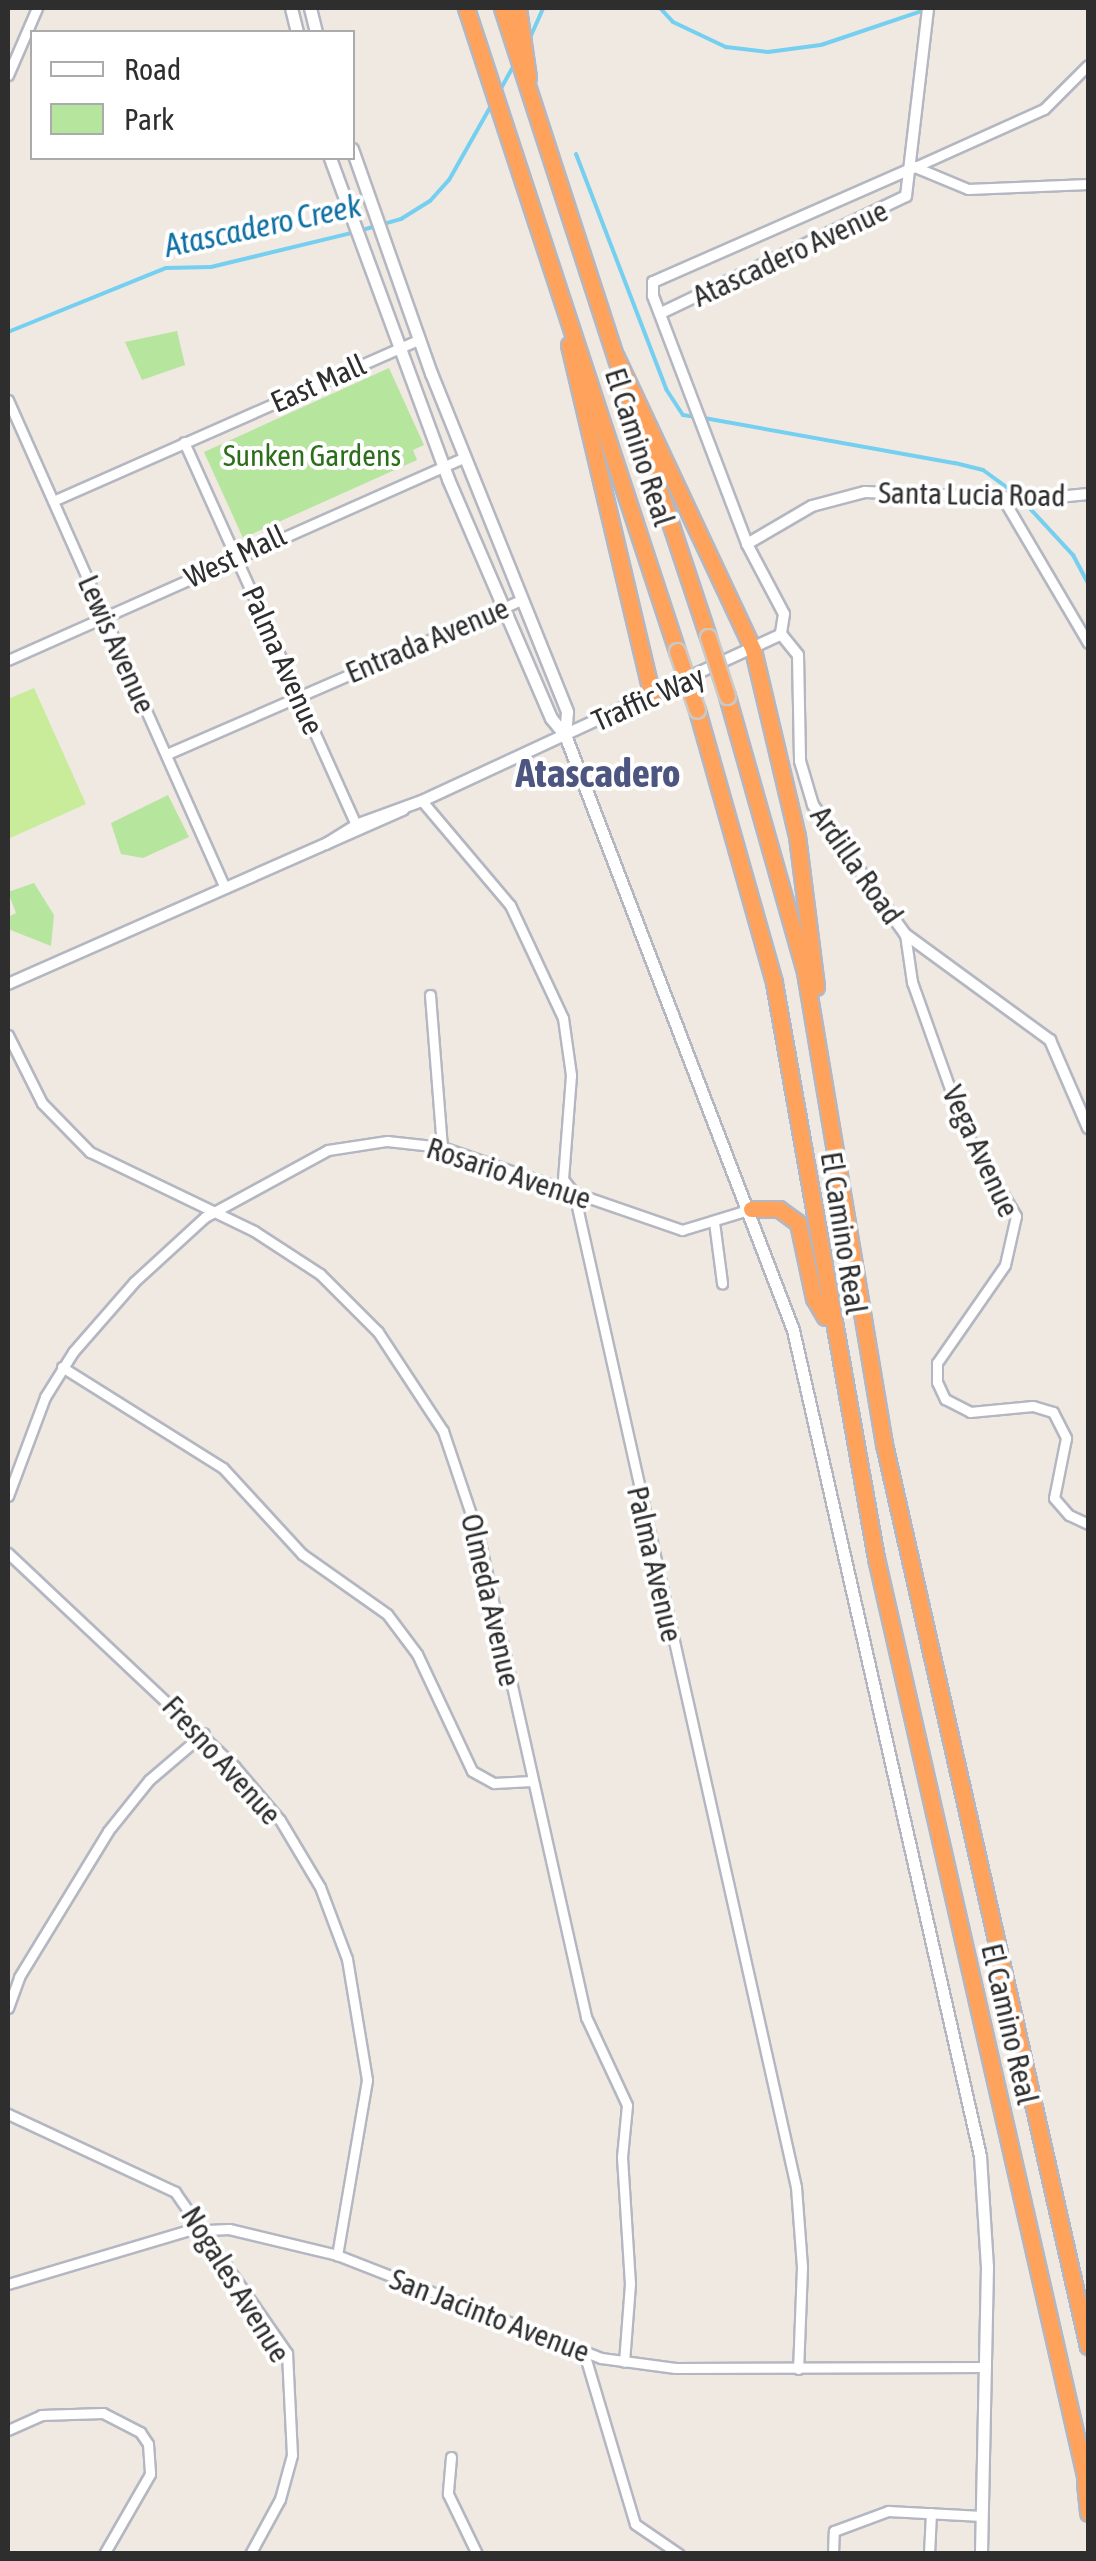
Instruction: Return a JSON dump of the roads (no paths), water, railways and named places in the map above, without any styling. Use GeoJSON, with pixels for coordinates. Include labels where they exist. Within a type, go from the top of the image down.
{"type":"FeatureCollection","features":[{"type":"Feature","properties":{"kind":"highway","name":"El Camino Real"},"geometry":{"type":"LineString","coordinates":[[466,8],[696,710],[774,983],[832,1328],[876,1558],[1088,2489]]}},
{"type":"Feature","properties":{"kind":"highway","name":"El Camino Real"},"geometry":{"type":"LineString","coordinates":[[502,8],[522,57],[527,88],[774,847],[820,1046],[884,1444],[1088,2346]]}},
{"type":"Feature","properties":{"kind":"highway"},"geometry":{"type":"LineString","coordinates":[[518,8],[524,31],[522,57]]}},
{"type":"Feature","properties":{"kind":"highway"},"geometry":{"type":"LineString","coordinates":[[552,268],[652,696]]}},
{"type":"Feature","properties":{"kind":"highway"},"geometry":{"type":"LineString","coordinates":[[616,357],[753,650],[812,924],[820,1046]]}},
{"type":"Feature","properties":{"kind":"highway"},"geometry":{"type":"LineString","coordinates":[[751,1209],[779,1209],[798,1223],[814,1298],[832,1328]]}},
{"type":"Feature","properties":{"kind":"highway"},"geometry":{"type":"LineString","coordinates":[[1084,2470],[1088,2513]]}},
{"type":"Feature","properties":{"kind":"main road","name":"El Camino Real"},"geometry":{"type":"LineString","coordinates":[[355,158],[395,275],[567,712],[565,735],[751,1209],[792,1330],[980,2156],[986,2367],[981,2554]]}},
{"type":"Feature","properties":{"kind":"main road","name":"El Camino Real"},"geometry":{"type":"LineString","coordinates":[[331,160],[442,466],[555,727],[565,735]]}},
{"type":"Feature","properties":{"kind":"street"},"geometry":{"type":"LineString","coordinates":[[8,75],[38,8]]}},
{"type":"Feature","properties":{"kind":"street","name":"Atascadero Avenue"},"geometry":{"type":"LineString","coordinates":[[914,167],[653,282],[664,312],[890,209],[906,196],[914,167],[928,11]]}},
{"type":"Feature","properties":{"kind":"street"},"geometry":{"type":"LineString","coordinates":[[914,167],[1044,109],[1088,64]]}},
{"type":"Feature","properties":{"kind":"street"},"geometry":{"type":"LineString","coordinates":[[914,167],[968,189],[1088,184]]}},
{"type":"Feature","properties":{"kind":"street","name":"Ardilla Road"},"geometry":{"type":"LineString","coordinates":[[664,312],[747,544],[784,614],[781,634],[798,655],[800,760],[812,806],[905,934],[1039,1028],[1058,1053],[1088,1128]]}},
{"type":"Feature","properties":{"kind":"street","name":"East Mall"},"geometry":{"type":"LineString","coordinates":[[53,501],[420,339]]}},
{"type":"Feature","properties":{"kind":"street","name":"Lewis Avenue"},"geometry":{"type":"LineString","coordinates":[[8,400],[226,888]]}},
{"type":"Feature","properties":{"kind":"street","name":"Palma Avenue"},"geometry":{"type":"LineString","coordinates":[[184,442],[356,824]]}},
{"type":"Feature","properties":{"kind":"street","name":"West Mall"},"geometry":{"type":"LineString","coordinates":[[8,660],[465,457]]}},
{"type":"Feature","properties":{"kind":"street","name":"Santa Lucia Road"},"geometry":{"type":"LineString","coordinates":[[747,544],[797,514],[848,495],[908,490],[1002,497],[1088,494]]}},
{"type":"Feature","properties":{"kind":"street"},"geometry":{"type":"LineString","coordinates":[[1002,497],[1088,642]]}},
{"type":"Feature","properties":{"kind":"street","name":"Entrada Avenue"},"geometry":{"type":"LineString","coordinates":[[167,754],[522,600]]}},
{"type":"Feature","properties":{"kind":"street","name":"Traffic Way"},"geometry":{"type":"LineString","coordinates":[[8,984],[422,801],[781,634]]}},
{"type":"Feature","properties":{"kind":"street","name":"Palma Avenue"},"geometry":{"type":"LineString","coordinates":[[422,801],[432,822],[510,906],[563,1018],[572,1074],[563,1179],[574,1194],[784,2120],[801,2228],[798,2369]]}},
{"type":"Feature","properties":{"kind":"street","name":"Traffic Way"},"geometry":{"type":"LineString","coordinates":[[326,844],[356,824],[404,809]]}},
{"type":"Feature","properties":{"kind":"street","name":"Vega Avenue"},"geometry":{"type":"LineString","coordinates":[[905,934],[912,982],[965,1131],[1016,1216],[1005,1265],[937,1363],[937,1382],[945,1399],[970,1412],[1033,1406],[1053,1412],[1066,1438],[1054,1498],[1068,1515],[1088,1524]]}},
{"type":"Feature","properties":{"kind":"street"},"geometry":{"type":"LineString","coordinates":[[430,995],[442,1147]]}},
{"type":"Feature","properties":{"kind":"street","name":"Olmeda Avenue"},"geometry":{"type":"LineString","coordinates":[[8,1034],[42,1103],[76,1141],[124,1171],[215,1211],[286,1250],[350,1302],[400,1361],[443,1431],[479,1538],[586,2017],[626,2105],[622,2157],[630,2284],[624,2362]]}},
{"type":"Feature","properties":{"kind":"street","name":"Rosario Avenue"},"geometry":{"type":"LineString","coordinates":[[8,1496],[62,1367],[134,1282],[215,1211],[328,1150],[387,1142],[442,1147],[674,1229],[714,1222],[751,1209]]}},
{"type":"Feature","properties":{"kind":"street"},"geometry":{"type":"LineString","coordinates":[[714,1222],[722,1284]]}},
{"type":"Feature","properties":{"kind":"street"},"geometry":{"type":"LineString","coordinates":[[62,1367],[222,1468],[302,1554],[387,1614],[417,1654],[472,1771],[494,1782],[532,1782]]}},
{"type":"Feature","properties":{"kind":"street","name":"Fresno Avenue"},"geometry":{"type":"LineString","coordinates":[[8,1553],[204,1734],[254,1787],[301,1854],[346,1960],[366,2080],[337,2255]]}},
{"type":"Feature","properties":{"kind":"street"},"geometry":{"type":"LineString","coordinates":[[8,2008],[19,1978],[108,1832],[149,1780],[204,1734]]}},
{"type":"Feature","properties":{"kind":"street","name":"Nogales Avenue"},"geometry":{"type":"LineString","coordinates":[[8,2114],[165,2186],[192,2209],[200,2229],[292,2366],[292,2455],[280,2499],[250,2554]]}},
{"type":"Feature","properties":{"kind":"street","name":"San Jacinto Avenue"},"geometry":{"type":"LineString","coordinates":[[8,2284],[200,2229],[251,2232],[337,2255],[584,2352],[624,2362],[798,2369],[986,2367]]}},
{"type":"Feature","properties":{"kind":"street"},"geometry":{"type":"LineString","coordinates":[[584,2352],[634,2524],[679,2554]]}},
{"type":"Feature","properties":{"kind":"street"},"geometry":{"type":"LineString","coordinates":[[8,2430],[41,2415],[103,2412],[125,2420],[148,2444],[150,2474],[104,2554]]}},
{"type":"Feature","properties":{"kind":"street"},"geometry":{"type":"LineString","coordinates":[[451,2458],[448,2494],[476,2554]]}},
{"type":"Feature","properties":{"kind":"street"},"geometry":{"type":"LineString","coordinates":[[833,2554],[834,2532],[841,2526],[888,2512],[982,2516]]}},
{"type":"Feature","properties":{"kind":"street"},"geometry":{"type":"LineString","coordinates":[[929,2554],[930,2514]]}},
{"type":"Feature","properties":{"kind":"waterway","name":"Atascadero Creek"},"geometry":{"type":"LineString","coordinates":[[529,40],[543,8]]}},
{"type":"Feature","properties":{"kind":"waterway","name":"Atascadero Creek"},"geometry":{"type":"LineString","coordinates":[[660,8],[673,22],[726,47],[768,52],[821,45],[928,9]]}},
{"type":"Feature","properties":{"kind":"waterway","name":"Atascadero Creek"},"geometry":{"type":"LineString","coordinates":[[499,92],[514,65]]}},
{"type":"Feature","properties":{"kind":"waterway","name":"Atascadero Creek"},"geometry":{"type":"LineString","coordinates":[[362,230],[401,219],[430,201],[449,180],[492,104]]}},
{"type":"Feature","properties":{"kind":"waterway"},"geometry":{"type":"LineString","coordinates":[[576,154],[666,389],[683,415],[695,417]]}},
{"type":"Feature","properties":{"kind":"waterway","name":"Atascadero Creek"},"geometry":{"type":"LineString","coordinates":[[8,332],[166,268],[211,267],[352,233]]}},
{"type":"Feature","properties":{"kind":"waterway"},"geometry":{"type":"LineString","coordinates":[[704,418],[955,463],[983,470],[1016,494]]}},
{"type":"Feature","properties":{"kind":"waterway"},"geometry":{"type":"LineString","coordinates":[[1023,501],[1073,555],[1088,583]]}},
{"type":"Feature","properties":{"kind":"district","name":"Atascadero"},"geometry":{"type":"Point","coordinates":[598,773]}},
{"type":"Feature","properties":{"kind":"park label","name":"Sunken Gardens"},"geometry":{"type":"Point","coordinates":[312,455]}}]}
